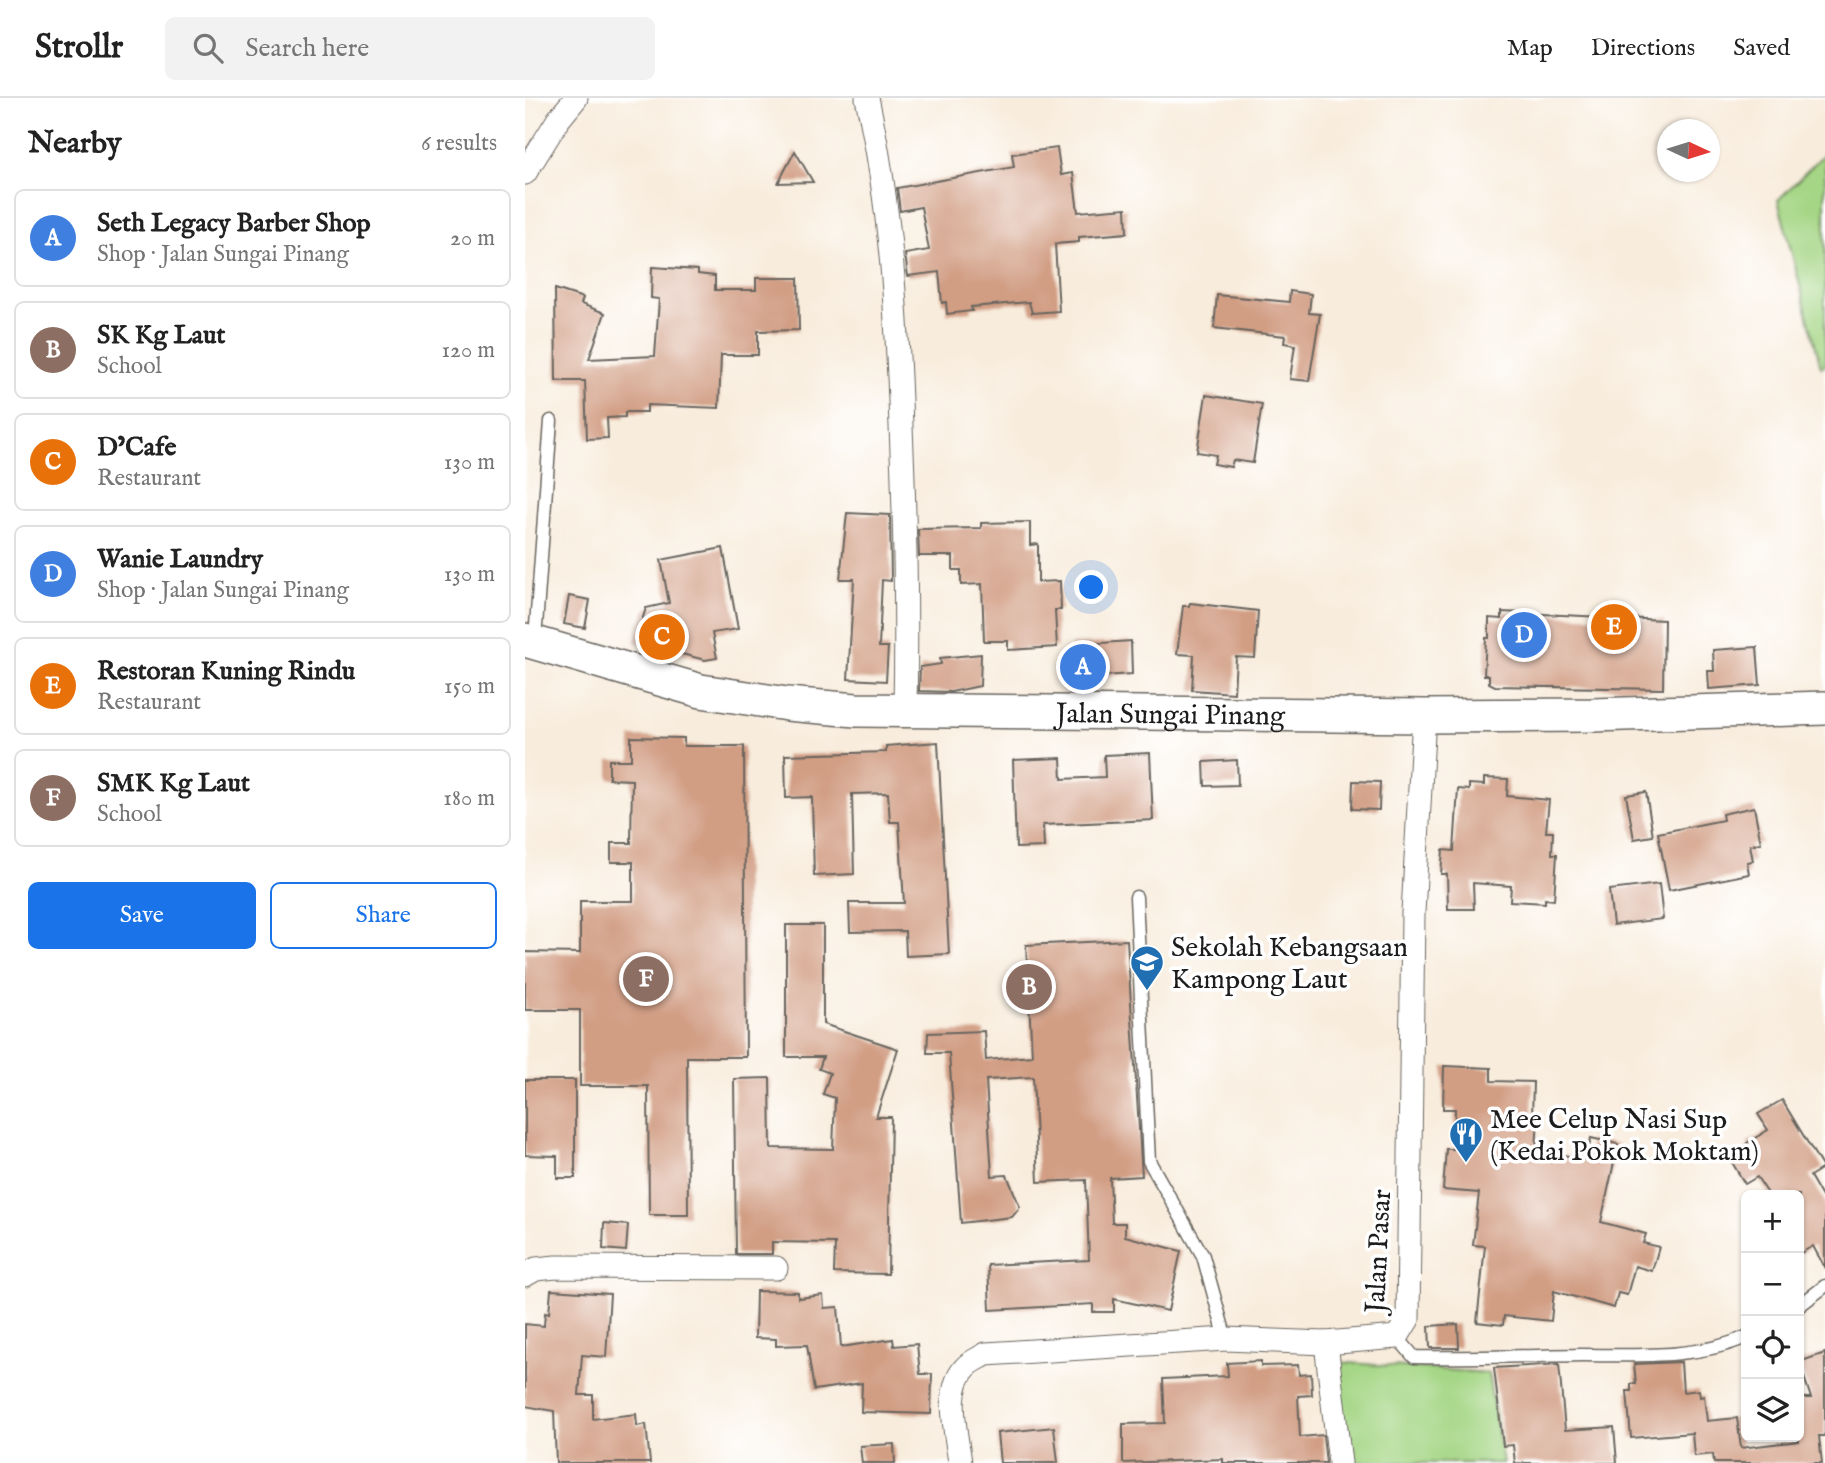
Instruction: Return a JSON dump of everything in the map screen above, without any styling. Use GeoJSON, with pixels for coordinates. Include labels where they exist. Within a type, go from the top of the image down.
{"type":"FeatureCollection","features":[{"type":"Feature","properties":{"kind":"street"},"geometry":{"type":"LineString","coordinates":[[525,173],[558,120],[576,98]]}},
{"type":"Feature","properties":{"kind":"street"},"geometry":{"type":"LineString","coordinates":[[867,98],[880,154],[893,252],[907,595],[905,709]]}},
{"type":"Feature","properties":{"kind":"street","name":"Jalan Sungai Pinang"},"geometry":{"type":"LineString","coordinates":[[530,642],[701,691],[787,704],[856,710],[1214,716],[1424,716],[1593,715],[1825,708]]}},
{"type":"Feature","properties":{"kind":"street","name":"Jalan Pasar"},"geometry":{"type":"LineString","coordinates":[[960,1463],[954,1406],[955,1382],[967,1366],[986,1354],[1226,1339],[1327,1343],[1397,1337],[1408,1319],[1413,913],[1424,716]]}},
{"type":"Feature","properties":{"kind":"street"},"geometry":{"type":"LineString","coordinates":[[525,1275],[536,1269],[556,1267],[776,1268]]}},
{"type":"Feature","properties":{"kind":"street"},"geometry":{"type":"LineString","coordinates":[[1327,1343],[1340,1463]]}},
{"type":"Feature","properties":{"kind":"lane"},"geometry":{"type":"LineString","coordinates":[[530,642],[551,421]]}},
{"type":"Feature","properties":{"kind":"lane"},"geometry":{"type":"LineString","coordinates":[[1136,897],[1149,1161],[1203,1256],[1226,1339]]}},
{"type":"Feature","properties":{"kind":"lane"},"geometry":{"type":"LineString","coordinates":[[1804,1302],[1825,1286]]}},
{"type":"Feature","properties":{"kind":"lane"},"geometry":{"type":"LineString","coordinates":[[1397,1337],[1414,1357],[1457,1358],[1671,1352],[1710,1349],[1741,1339]]}},
{"type":"Feature","properties":{"kind":"green space"},"geometry":{"type":"Polygon","coordinates":[[[1825,153],[1825,366],[1821,367],[1778,200],[1825,153]]]}},
{"type":"Feature","properties":{"kind":"green space"},"geometry":{"type":"Polygon","coordinates":[[[1336,1362],[1488,1373],[1503,1463],[1346,1463],[1336,1362]]]}},
{"type":"Feature","properties":{"kind":"building"},"geometry":{"type":"Polygon","coordinates":[[[1057,148],[1061,175],[1073,173],[1078,212],[1126,208],[1127,233],[1079,237],[1079,242],[1055,244],[1059,311],[1032,313],[1029,302],[971,307],[972,311],[947,314],[946,302],[942,303],[939,272],[908,276],[905,254],[929,250],[921,207],[900,211],[897,188],[1014,167],[1012,154],[1057,148]]]}},
{"type":"Feature","properties":{"kind":"building"},"geometry":{"type":"Polygon","coordinates":[[[795,151],[813,182],[778,183],[795,151]]]}},
{"type":"Feature","properties":{"kind":"building"},"geometry":{"type":"Polygon","coordinates":[[[652,267],[698,270],[698,274],[715,276],[715,290],[756,290],[756,278],[798,278],[799,330],[758,331],[758,355],[721,355],[719,408],[647,405],[647,412],[625,412],[625,417],[607,418],[608,438],[587,439],[585,381],[556,381],[555,289],[583,298],[581,304],[605,313],[589,359],[655,356],[659,299],[651,298],[652,267]]]}},
{"type":"Feature","properties":{"kind":"building"},"geometry":{"type":"Polygon","coordinates":[[[1290,291],[1311,294],[1309,313],[1320,314],[1309,381],[1290,379],[1295,345],[1284,343],[1285,336],[1214,328],[1217,295],[1289,302],[1290,291]]]}},
{"type":"Feature","properties":{"kind":"building"},"geometry":{"type":"Polygon","coordinates":[[[1206,395],[1262,404],[1253,463],[1233,460],[1231,467],[1214,464],[1216,455],[1197,452],[1206,395]]]}},
{"type":"Feature","properties":{"kind":"building"},"geometry":{"type":"Polygon","coordinates":[[[847,513],[890,515],[891,581],[882,580],[879,647],[888,647],[886,681],[848,679],[854,579],[840,579],[847,513]]]}},
{"type":"Feature","properties":{"kind":"building"},"geometry":{"type":"Polygon","coordinates":[[[1030,522],[1030,545],[1038,544],[1038,582],[1060,581],[1061,610],[1055,610],[1057,647],[1008,650],[1008,641],[984,641],[982,584],[961,585],[961,570],[953,570],[953,556],[919,556],[918,529],[981,528],[981,523],[1030,522]]]}},
{"type":"Feature","properties":{"kind":"building"},"geometry":{"type":"Polygon","coordinates":[[[723,548],[738,629],[712,633],[717,658],[705,660],[635,642],[646,608],[669,603],[661,560],[723,548]]]}},
{"type":"Feature","properties":{"kind":"building"},"geometry":{"type":"Polygon","coordinates":[[[569,596],[590,600],[585,628],[564,624],[569,596]]]}},
{"type":"Feature","properties":{"kind":"building"},"geometry":{"type":"Polygon","coordinates":[[[1190,603],[1258,611],[1255,658],[1236,657],[1234,693],[1192,690],[1194,655],[1177,654],[1183,606],[1189,606],[1190,603]]]}},
{"type":"Feature","properties":{"kind":"building"},"geometry":{"type":"Polygon","coordinates":[[[1502,612],[1664,620],[1663,689],[1495,686],[1489,683],[1489,675],[1484,675],[1486,638],[1489,638],[1489,618],[1502,619],[1502,612]]]}},
{"type":"Feature","properties":{"kind":"building"},"geometry":{"type":"Polygon","coordinates":[[[1131,641],[1132,674],[1073,678],[1071,645],[1131,641]]]}},
{"type":"Feature","properties":{"kind":"building"},"geometry":{"type":"Polygon","coordinates":[[[1757,647],[1760,685],[1709,689],[1708,671],[1714,671],[1713,650],[1757,647]]]}},
{"type":"Feature","properties":{"kind":"building"},"geometry":{"type":"Polygon","coordinates":[[[981,654],[980,686],[951,692],[919,691],[920,667],[941,664],[940,658],[981,654]]]}},
{"type":"Feature","properties":{"kind":"building"},"geometry":{"type":"Polygon","coordinates":[[[631,737],[684,738],[684,746],[744,746],[746,1057],[687,1057],[688,1215],[649,1215],[648,1086],[580,1086],[580,1010],[525,1010],[525,952],[580,953],[580,901],[633,901],[633,862],[611,862],[611,843],[631,843],[632,780],[609,779],[609,760],[631,760],[631,737]]]}},
{"type":"Feature","properties":{"kind":"building"},"geometry":{"type":"Polygon","coordinates":[[[938,742],[949,954],[906,956],[905,931],[850,932],[849,903],[904,903],[899,822],[890,822],[888,793],[852,794],[854,874],[814,876],[812,797],[786,798],[785,755],[886,752],[886,746],[938,742]]]}},
{"type":"Feature","properties":{"kind":"building"},"geometry":{"type":"Polygon","coordinates":[[[1150,753],[1153,820],[1043,825],[1044,847],[1016,848],[1013,760],[1061,758],[1062,779],[1105,777],[1104,755],[1150,753]]]}},
{"type":"Feature","properties":{"kind":"building"},"geometry":{"type":"Polygon","coordinates":[[[1237,760],[1238,785],[1205,786],[1204,762],[1237,760]]]}},
{"type":"Feature","properties":{"kind":"building"},"geometry":{"type":"Polygon","coordinates":[[[1484,778],[1508,779],[1507,796],[1549,800],[1546,832],[1553,832],[1552,854],[1557,854],[1554,900],[1545,899],[1545,903],[1510,901],[1511,886],[1473,883],[1474,909],[1448,909],[1447,874],[1441,874],[1443,850],[1454,851],[1458,789],[1469,790],[1469,784],[1484,785],[1484,778]]]}},
{"type":"Feature","properties":{"kind":"building"},"geometry":{"type":"Polygon","coordinates":[[[1353,781],[1380,782],[1379,810],[1352,809],[1353,781]]]}},
{"type":"Feature","properties":{"kind":"building"},"geometry":{"type":"Polygon","coordinates":[[[1646,792],[1653,836],[1634,839],[1626,795],[1646,792]]]}},
{"type":"Feature","properties":{"kind":"building"},"geometry":{"type":"Polygon","coordinates":[[[1754,807],[1761,843],[1750,845],[1753,861],[1747,862],[1749,874],[1669,890],[1658,833],[1723,820],[1722,814],[1754,807]]]}},
{"type":"Feature","properties":{"kind":"building"},"geometry":{"type":"Polygon","coordinates":[[[1659,884],[1663,919],[1613,925],[1609,890],[1659,884]]]}},
{"type":"Feature","properties":{"kind":"building"},"geometry":{"type":"Polygon","coordinates":[[[786,925],[823,925],[823,1024],[898,1049],[876,1117],[891,1117],[888,1274],[834,1273],[835,1243],[772,1242],[772,1254],[736,1254],[734,1079],[770,1078],[771,1148],[833,1149],[835,1098],[823,1094],[830,1073],[819,1069],[823,1057],[786,1057],[786,925]]]}},
{"type":"Feature","properties":{"kind":"building"},"geometry":{"type":"Polygon","coordinates":[[[1127,940],[1142,1176],[1110,1178],[1112,1223],[1125,1223],[1125,1236],[1181,1251],[1168,1311],[1114,1299],[1114,1312],[1093,1312],[1093,1304],[990,1310],[988,1265],[1089,1260],[1086,1180],[1038,1182],[1033,1077],[986,1080],[992,1176],[1007,1175],[1020,1207],[1012,1217],[961,1223],[949,1053],[927,1053],[928,1033],[984,1031],[986,1060],[1032,1056],[1026,945],[1127,940]]]}},
{"type":"Feature","properties":{"kind":"building"},"geometry":{"type":"Polygon","coordinates":[[[1444,1066],[1491,1068],[1491,1081],[1533,1082],[1532,1117],[1538,1118],[1536,1149],[1586,1160],[1591,1138],[1618,1144],[1601,1222],[1646,1234],[1643,1243],[1659,1247],[1652,1271],[1635,1266],[1627,1295],[1618,1293],[1614,1308],[1554,1291],[1551,1321],[1504,1316],[1503,1325],[1477,1322],[1485,1246],[1473,1245],[1479,1193],[1443,1190],[1446,1149],[1454,1149],[1455,1109],[1443,1109],[1444,1066]]]}},
{"type":"Feature","properties":{"kind":"building"},"geometry":{"type":"Polygon","coordinates":[[[525,1080],[575,1080],[575,1178],[557,1178],[557,1156],[525,1155],[525,1080]]]}},
{"type":"Feature","properties":{"kind":"building"},"geometry":{"type":"Polygon","coordinates":[[[1782,1100],[1823,1168],[1810,1176],[1825,1202],[1825,1268],[1813,1246],[1804,1251],[1804,1190],[1766,1190],[1757,1177],[1745,1184],[1730,1159],[1750,1147],[1747,1143],[1768,1130],[1758,1114],[1782,1100]]]}},
{"type":"Feature","properties":{"kind":"building"},"geometry":{"type":"Polygon","coordinates":[[[604,1223],[628,1225],[626,1251],[603,1249],[604,1223]]]}},
{"type":"Feature","properties":{"kind":"building"},"geometry":{"type":"Polygon","coordinates":[[[551,1290],[610,1294],[606,1357],[582,1355],[579,1395],[593,1395],[593,1419],[636,1414],[637,1426],[646,1424],[650,1463],[556,1463],[554,1411],[525,1406],[525,1324],[544,1326],[545,1313],[549,1314],[551,1290]]]}},
{"type":"Feature","properties":{"kind":"building"},"geometry":{"type":"Polygon","coordinates":[[[756,1291],[798,1292],[798,1298],[823,1295],[824,1308],[838,1307],[841,1347],[893,1339],[894,1346],[917,1344],[920,1374],[932,1374],[931,1414],[861,1412],[862,1383],[814,1390],[807,1345],[776,1346],[776,1339],[755,1338],[756,1291]]]}},
{"type":"Feature","properties":{"kind":"building"},"geometry":{"type":"Polygon","coordinates":[[[1458,1324],[1459,1348],[1430,1348],[1429,1326],[1458,1324]]]}},
{"type":"Feature","properties":{"kind":"building"},"geometry":{"type":"Polygon","coordinates":[[[1825,1353],[1825,1433],[1824,1436],[1819,1436],[1822,1463],[1714,1463],[1713,1454],[1694,1456],[1692,1433],[1631,1438],[1627,1391],[1631,1391],[1631,1384],[1636,1384],[1634,1364],[1681,1362],[1683,1392],[1699,1390],[1700,1397],[1704,1396],[1707,1421],[1737,1418],[1741,1448],[1804,1442],[1804,1398],[1811,1398],[1804,1377],[1804,1360],[1825,1353]]]}},
{"type":"Feature","properties":{"kind":"building"},"geometry":{"type":"Polygon","coordinates":[[[1261,1361],[1261,1366],[1298,1365],[1299,1375],[1311,1374],[1312,1395],[1298,1396],[1300,1437],[1323,1435],[1326,1463],[1223,1463],[1223,1459],[1123,1463],[1123,1424],[1165,1423],[1163,1379],[1228,1376],[1227,1363],[1261,1361]]]}},
{"type":"Feature","properties":{"kind":"building"},"geometry":{"type":"Polygon","coordinates":[[[1559,1364],[1565,1430],[1614,1427],[1617,1463],[1515,1463],[1513,1445],[1503,1446],[1494,1368],[1559,1364]]]}},
{"type":"Feature","properties":{"kind":"building"},"geometry":{"type":"Polygon","coordinates":[[[1054,1427],[1058,1463],[1000,1463],[997,1433],[1054,1427]]]}},
{"type":"Feature","properties":{"kind":"building"},"geometry":{"type":"Polygon","coordinates":[[[894,1444],[895,1463],[862,1463],[860,1446],[894,1444]]]}},
{"type":"Feature","properties":{"kind":"place","name":"Restoran Kuning Rindu"},"geometry":{"type":"Point","coordinates":[1614,627]}},
{"type":"Feature","properties":{"kind":"place","name":"Wanie Laundry"},"geometry":{"type":"Point","coordinates":[1524,635]}},
{"type":"Feature","properties":{"kind":"place","name":"D’Cafe"},"geometry":{"type":"Point","coordinates":[662,637]}},
{"type":"Feature","properties":{"kind":"place","name":"Seth Legacy Barber Shop"},"geometry":{"type":"Point","coordinates":[1083,667]}},
{"type":"Feature","properties":{"kind":"place","name":"SMK Kg Laut"},"geometry":{"type":"Point","coordinates":[646,979]}},
{"type":"Feature","properties":{"kind":"place","name":"SK Kg Laut"},"geometry":{"type":"Point","coordinates":[1029,987]}},
{"type":"Feature","properties":{"kind":"place","name":"Sekolah Kebangsaan Kampong Laut"},"geometry":{"type":"Point","coordinates":[1147,992]}},
{"type":"Feature","properties":{"kind":"place","name":"Mee Celup Nasi Sup (Kedai Pokok Moktam)"},"geometry":{"type":"Point","coordinates":[1466,1164]}}]}
